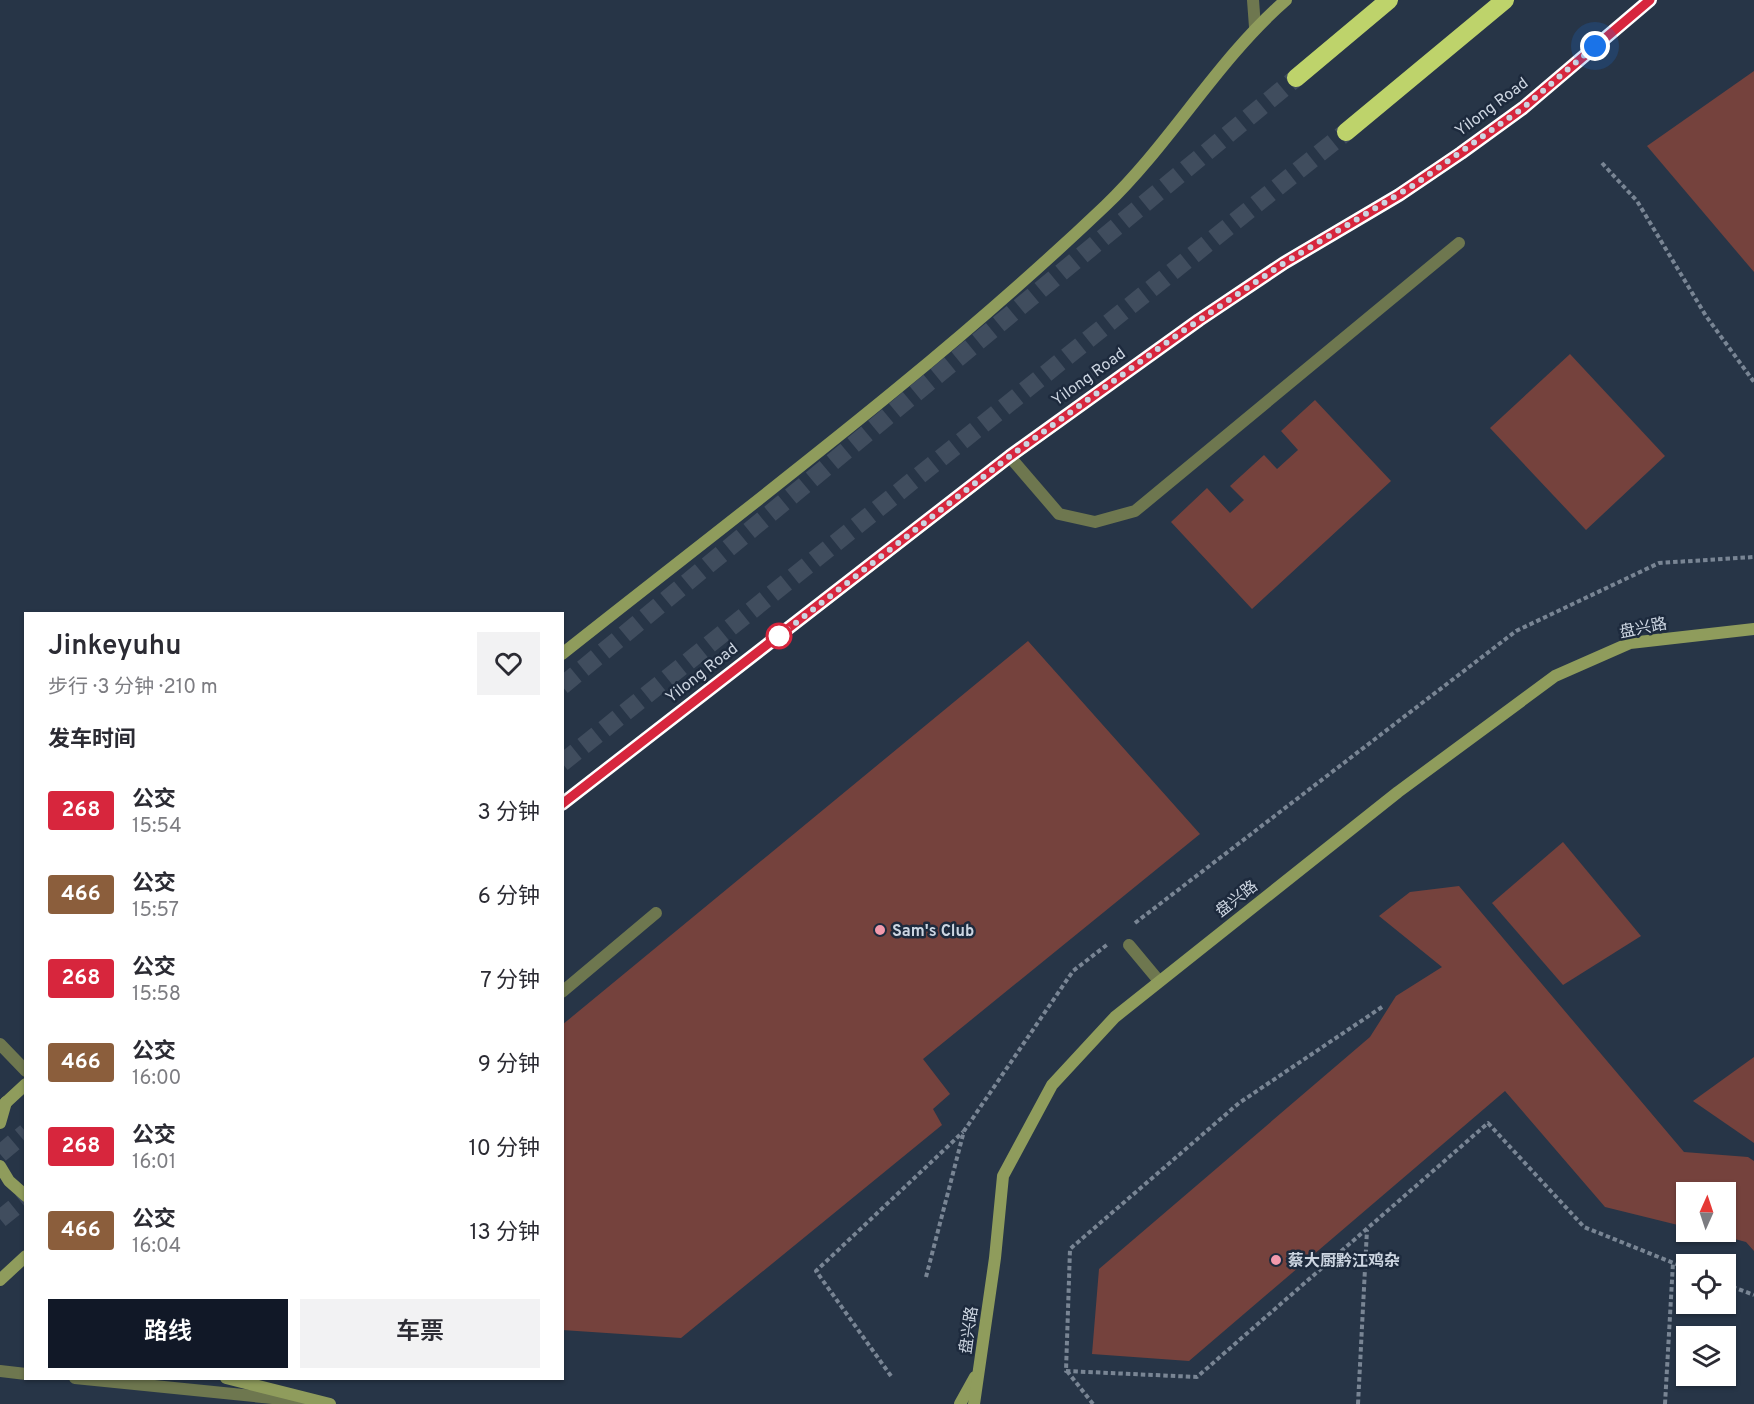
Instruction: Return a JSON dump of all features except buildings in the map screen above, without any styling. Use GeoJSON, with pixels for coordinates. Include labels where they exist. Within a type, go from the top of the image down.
{"type":"FeatureCollection","features":[{"type":"Feature","properties":{"kind":"highway"},"geometry":{"type":"LineString","coordinates":[[1296,78],[1389,0]]}},
{"type":"Feature","properties":{"kind":"highway"},"geometry":{"type":"LineString","coordinates":[[1346,132],[1505,0]]}},
{"type":"Feature","properties":{"kind":"main road"},"geometry":{"type":"LineString","coordinates":[[564,652],[942,353],[1106,205],[1157,150],[1255,27],[1286,0]]}},
{"type":"Feature","properties":{"kind":"main road","name":"Yilong Road"},"geometry":{"type":"LineString","coordinates":[[564,802],[1010,456],[1208,313],[1284,263],[1399,195],[1461,153],[1523,108],[1650,0]]}},
{"type":"Feature","properties":{"kind":"main road","name":"盘兴路"},"geometry":{"type":"LineString","coordinates":[[974,1404],[995,1258],[1003,1176],[1052,1085],[1115,1017],[1398,792],[1556,676],[1630,643],[1754,629]]}},
{"type":"Feature","properties":{"kind":"main road"},"geometry":{"type":"LineString","coordinates":[[0,1123],[3,1105],[24,1086]]}},
{"type":"Feature","properties":{"kind":"main road"},"geometry":{"type":"LineString","coordinates":[[0,1166],[9,1181],[24,1194]]}},
{"type":"Feature","properties":{"kind":"main road"},"geometry":{"type":"LineString","coordinates":[[0,1281],[24,1258]]}},
{"type":"Feature","properties":{"kind":"main road"},"geometry":{"type":"LineString","coordinates":[[960,1404],[978,1371]]}},
{"type":"Feature","properties":{"kind":"main road"},"geometry":{"type":"LineString","coordinates":[[978,1371],[983,1404]]}},
{"type":"Feature","properties":{"kind":"main road"},"geometry":{"type":"LineString","coordinates":[[234,1380],[331,1404]]}},
{"type":"Feature","properties":{"kind":"street"},"geometry":{"type":"LineString","coordinates":[[1252,0],[1255,27]]}},
{"type":"Feature","properties":{"kind":"street"},"geometry":{"type":"LineString","coordinates":[[1010,456],[1059,514],[1095,522],[1135,511],[1459,243]]}},
{"type":"Feature","properties":{"kind":"street"},"geometry":{"type":"LineString","coordinates":[[564,990],[656,913]]}},
{"type":"Feature","properties":{"kind":"street"},"geometry":{"type":"LineString","coordinates":[[1129,945],[1159,981]]}},
{"type":"Feature","properties":{"kind":"street"},"geometry":{"type":"LineString","coordinates":[[0,1044],[24,1069]]}},
{"type":"Feature","properties":{"kind":"street"},"geometry":{"type":"LineString","coordinates":[[0,1371],[24,1374]]}},
{"type":"Feature","properties":{"kind":"street"},"geometry":{"type":"LineString","coordinates":[[95,1380],[331,1404]]}},
{"type":"Feature","properties":{"kind":"path"},"geometry":{"type":"LineString","coordinates":[[1602,163],[1637,201],[1706,315],[1754,382]]}},
{"type":"Feature","properties":{"kind":"path"},"geometry":{"type":"LineString","coordinates":[[1130,927],[1516,631],[1659,563],[1754,556]]}},
{"type":"Feature","properties":{"kind":"path"},"geometry":{"type":"LineString","coordinates":[[891,1377],[816,1271],[964,1131],[1073,971],[1111,942]]}},
{"type":"Feature","properties":{"kind":"path"},"geometry":{"type":"LineString","coordinates":[[1093,1404],[1066,1371],[1070,1249],[1239,1103],[1382,1007]]}},
{"type":"Feature","properties":{"kind":"path"},"geometry":{"type":"LineString","coordinates":[[1066,1371],[1197,1377],[1488,1123],[1584,1227],[1676,1264]]}},
{"type":"Feature","properties":{"kind":"path"},"geometry":{"type":"LineString","coordinates":[[926,1277],[964,1131]]}},
{"type":"Feature","properties":{"kind":"path"},"geometry":{"type":"LineString","coordinates":[[1358,1404],[1368,1229]]}},
{"type":"Feature","properties":{"kind":"path"},"geometry":{"type":"LineString","coordinates":[[1665,1404],[1673,1263]]}},
{"type":"Feature","properties":{"kind":"path"},"geometry":{"type":"LineString","coordinates":[[1736,1288],[1754,1295]]}},
{"type":"Feature","properties":{"kind":"tunnel"},"geometry":{"type":"LineString","coordinates":[[564,684],[1296,78]]}},
{"type":"Feature","properties":{"kind":"tunnel"},"geometry":{"type":"LineString","coordinates":[[564,761],[1346,132]]}},
{"type":"Feature","properties":{"kind":"tunnel"},"geometry":{"type":"LineString","coordinates":[[0,1154],[24,1134]]}},
{"type":"Feature","properties":{"kind":"tunnel"},"geometry":{"type":"LineString","coordinates":[[0,1219],[24,1200]]}},
{"type":"Feature","properties":{"kind":"bus line","name":"268"},"geometry":{"type":"LineString","coordinates":[[564,802],[1010,456],[1199,320],[1284,263],[1399,195],[1461,153],[1523,108],[1650,0]]}},
{"type":"Feature","properties":{"kind":"place","name":"Sam's Club"},"geometry":{"type":"Point","coordinates":[880,930]}},
{"type":"Feature","properties":{"kind":"place","name":"蔡大厨黔江鸡杂"},"geometry":{"type":"Point","coordinates":[1276,1260]}},
{"type":"Feature","properties":{"kind":"route"},"geometry":{"type":"LineString","coordinates":[[779,636],[1010,456],[1180,333],[1284,263],[1399,195],[1461,153],[1523,108],[1595,46]]}}]}
